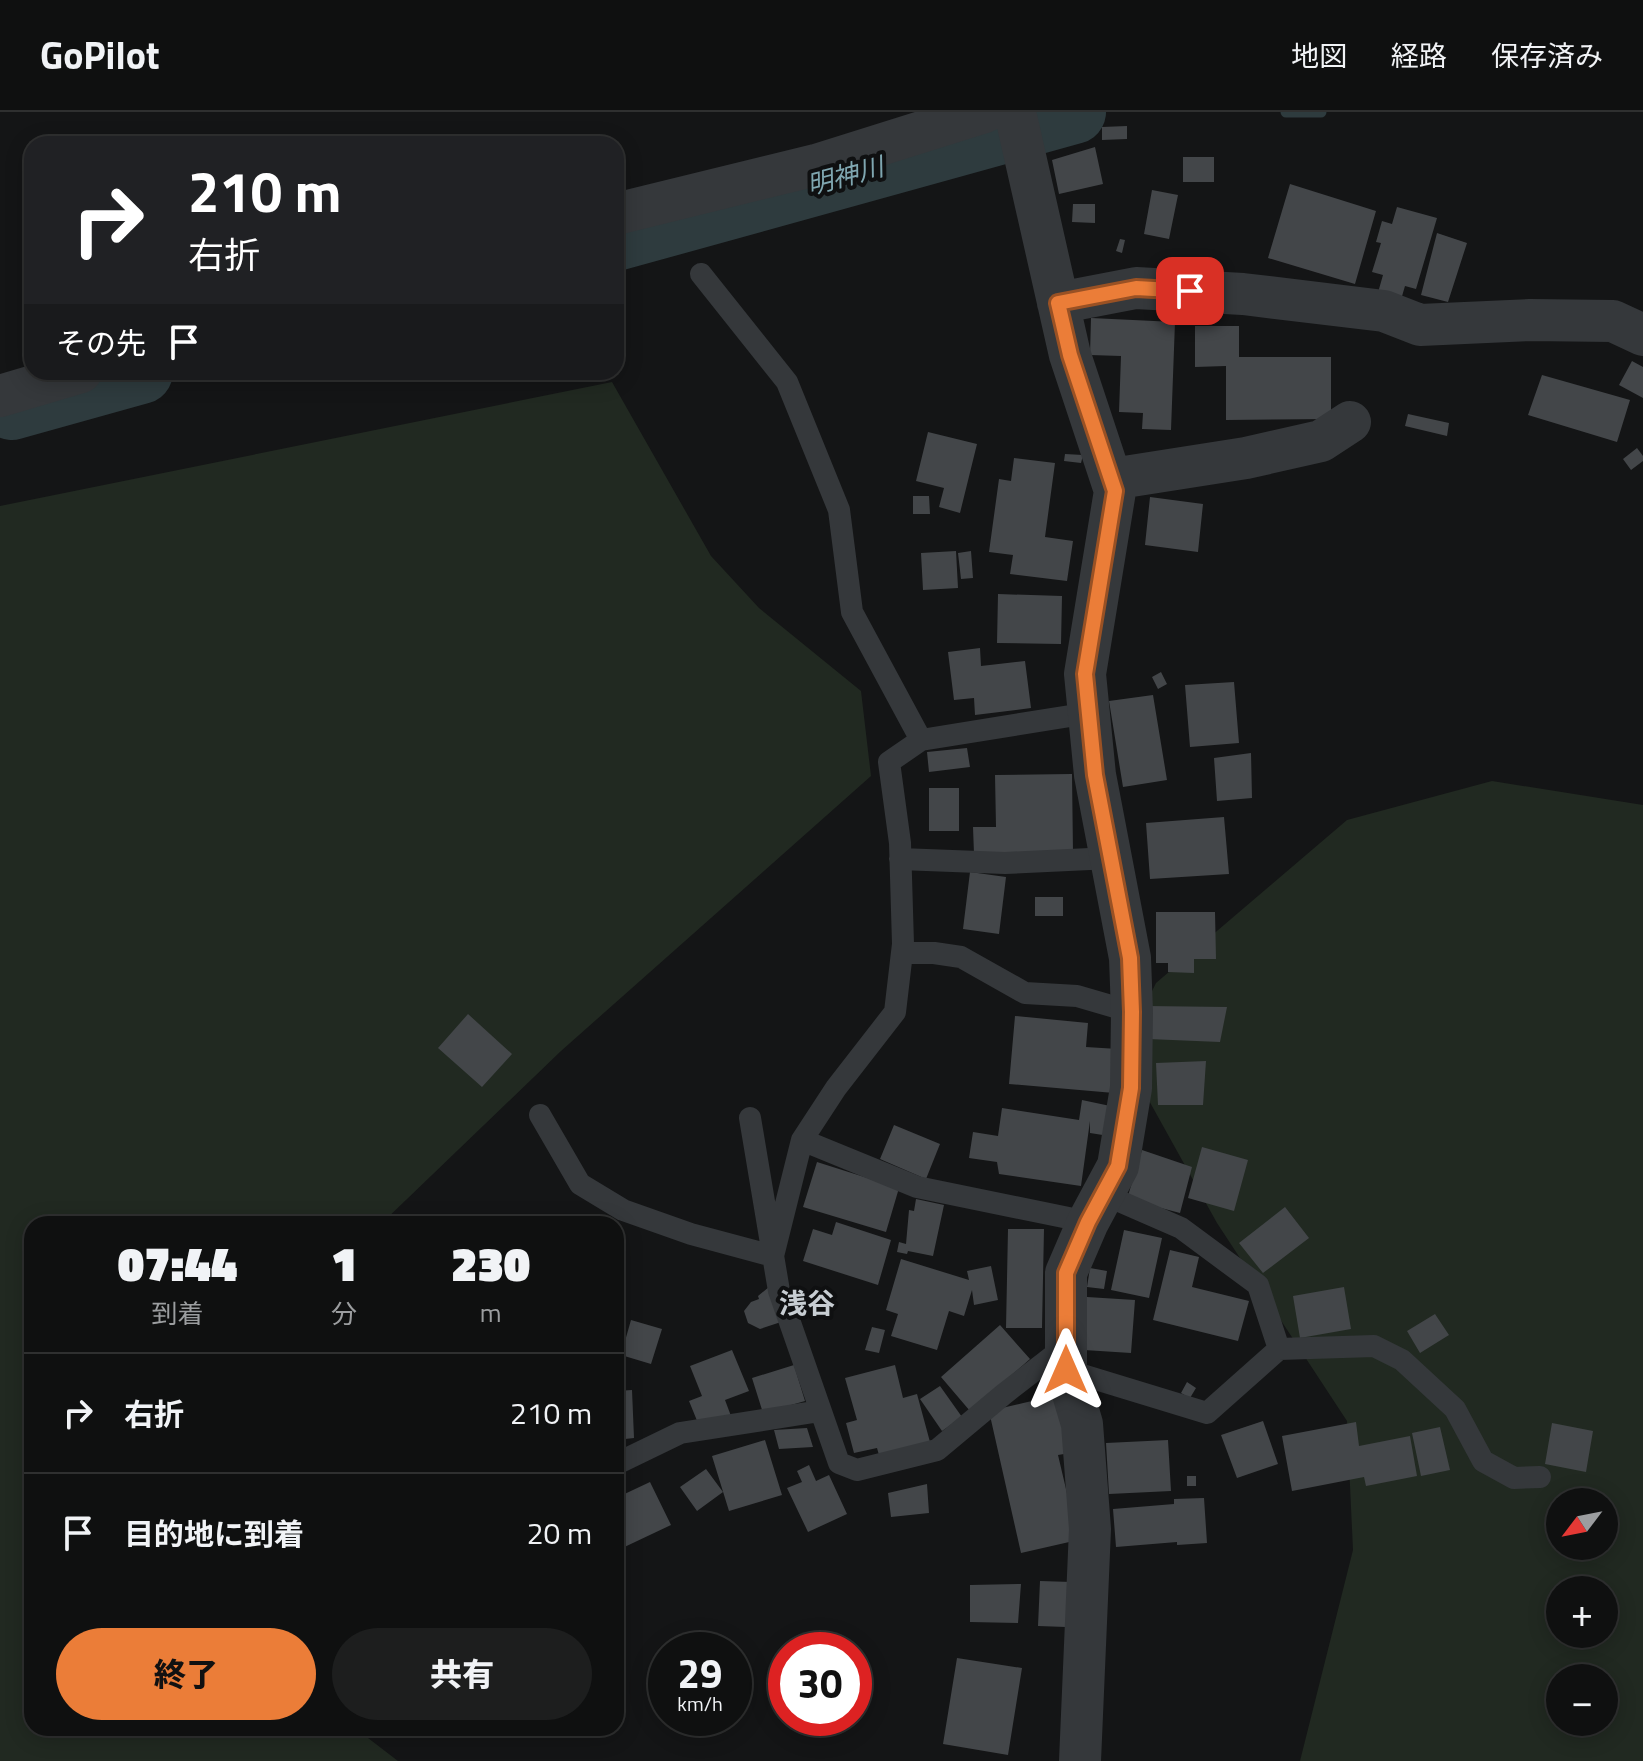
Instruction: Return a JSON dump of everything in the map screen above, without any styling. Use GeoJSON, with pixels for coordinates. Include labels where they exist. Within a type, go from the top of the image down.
{"type":"FeatureCollection","features":[{"type":"Feature","properties":{"kind":"street"},"geometry":{"type":"LineString","coordinates":[[624,212],[816,165],[985,112]]}},
{"type":"Feature","properties":{"kind":"street"},"geometry":{"type":"LineString","coordinates":[[1015,112],[1070,355],[1115,491],[1085,674],[1095,775],[1130,958],[1131,1088],[1118,1166],[1066,1273],[1066,1358],[1082,1424],[1090,1529],[1080,1761]]}},
{"type":"Feature","properties":{"kind":"street"},"geometry":{"type":"LineString","coordinates":[[1058,303],[1136,288],[1243,294],[1384,311],[1420,325],[1530,320],[1613,321],[1643,335]]}},
{"type":"Feature","properties":{"kind":"street"},"geometry":{"type":"LineString","coordinates":[[0,396],[54,380]]}},
{"type":"Feature","properties":{"kind":"street"},"geometry":{"type":"LineString","coordinates":[[1112,479],[1246,458],[1321,441],[1350,422]]}},
{"type":"Feature","properties":{"kind":"lane"},"geometry":{"type":"LineString","coordinates":[[701,274],[787,382],[839,510],[852,612],[921,740]]}},
{"type":"Feature","properties":{"kind":"lane"},"geometry":{"type":"LineString","coordinates":[[773,1256],[802,1140],[836,1088],[895,1012],[902,953],[900,859],[889,762],[921,740],[1089,713]]}},
{"type":"Feature","properties":{"kind":"lane"},"geometry":{"type":"LineString","coordinates":[[900,859],[1005,863],[1111,858]]}},
{"type":"Feature","properties":{"kind":"lane"},"geometry":{"type":"LineString","coordinates":[[902,953],[961,957],[1025,993],[1077,996],[1132,1012]]}},
{"type":"Feature","properties":{"kind":"lane"},"geometry":{"type":"LineString","coordinates":[[540,1115],[580,1184],[623,1210],[691,1234],[773,1256]]}},
{"type":"Feature","properties":{"kind":"lane"},"geometry":{"type":"LineString","coordinates":[[750,1118],[779,1291],[839,1463],[857,1470],[937,1450],[1004,1394],[1066,1358],[1207,1413],[1279,1349],[1374,1346],[1402,1360],[1455,1409],[1483,1461],[1514,1478],[1540,1477]]}},
{"type":"Feature","properties":{"kind":"lane"},"geometry":{"type":"LineString","coordinates":[[802,1140],[917,1187],[1095,1208],[1181,1228],[1258,1285],[1279,1349]]}},
{"type":"Feature","properties":{"kind":"lane"},"geometry":{"type":"LineString","coordinates":[[624,1460],[680,1433],[820,1411]]}},
{"type":"Feature","properties":{"kind":"shaded area"},"geometry":{"type":"Polygon","coordinates":[[[612,382],[711,556],[759,608],[861,691],[871,776],[561,1051],[389,1216],[24,1216],[24,1736],[365,1736],[398,1761],[0,1761],[0,506],[612,382]]]}},
{"type":"Feature","properties":{"kind":"shaded area"},"geometry":{"type":"Polygon","coordinates":[[[1492,781],[1643,805],[1643,1761],[1300,1761],[1353,1550],[1347,1421],[1217,1223],[1122,1052],[1156,983],[1347,820],[1492,781]]]}},
{"type":"Feature","properties":{"kind":"building"},"geometry":{"type":"Polygon","coordinates":[[[1127,126],[1127,139],[1102,140],[1102,127],[1127,126]]]}},
{"type":"Feature","properties":{"kind":"building"},"geometry":{"type":"Polygon","coordinates":[[[1095,147],[1103,184],[1059,194],[1052,160],[1095,147]]]}},
{"type":"Feature","properties":{"kind":"building"},"geometry":{"type":"Polygon","coordinates":[[[1183,157],[1214,157],[1214,182],[1183,182],[1183,157]]]}},
{"type":"Feature","properties":{"kind":"building"},"geometry":{"type":"Polygon","coordinates":[[[1290,184],[1376,211],[1355,284],[1268,258],[1290,184]]]}},
{"type":"Feature","properties":{"kind":"building"},"geometry":{"type":"Polygon","coordinates":[[[1152,190],[1178,195],[1169,239],[1144,234],[1152,190]]]}},
{"type":"Feature","properties":{"kind":"building"},"geometry":{"type":"Polygon","coordinates":[[[1073,204],[1095,204],[1095,223],[1072,222],[1073,204]]]}},
{"type":"Feature","properties":{"kind":"building"},"geometry":{"type":"Polygon","coordinates":[[[1397,207],[1437,218],[1416,289],[1405,286],[1400,303],[1377,296],[1383,275],[1372,272],[1381,243],[1376,242],[1382,221],[1392,224],[1397,207]]]}},
{"type":"Feature","properties":{"kind":"building"},"geometry":{"type":"Polygon","coordinates":[[[1437,233],[1467,243],[1448,302],[1421,295],[1437,233]]]}},
{"type":"Feature","properties":{"kind":"building"},"geometry":{"type":"Polygon","coordinates":[[[1120,239],[1125,240],[1122,253],[1116,251],[1120,239]]]}},
{"type":"Feature","properties":{"kind":"building"},"geometry":{"type":"Polygon","coordinates":[[[1091,318],[1175,322],[1171,430],[1142,429],[1143,413],[1119,412],[1121,356],[1090,355],[1091,318]]]}},
{"type":"Feature","properties":{"kind":"building"},"geometry":{"type":"Polygon","coordinates":[[[1195,326],[1239,326],[1239,357],[1331,357],[1331,419],[1226,420],[1226,366],[1195,367],[1195,326]]]}},
{"type":"Feature","properties":{"kind":"building"},"geometry":{"type":"Polygon","coordinates":[[[1632,361],[1643,367],[1643,398],[1619,385],[1632,361]]]}},
{"type":"Feature","properties":{"kind":"building"},"geometry":{"type":"Polygon","coordinates":[[[1542,375],[1630,400],[1617,442],[1528,415],[1542,375]]]}},
{"type":"Feature","properties":{"kind":"building"},"geometry":{"type":"Polygon","coordinates":[[[1408,414],[1449,423],[1447,436],[1405,426],[1408,414]]]}},
{"type":"Feature","properties":{"kind":"building"},"geometry":{"type":"Polygon","coordinates":[[[928,432],[977,444],[960,513],[939,507],[944,488],[916,481],[928,432]]]}},
{"type":"Feature","properties":{"kind":"building"},"geometry":{"type":"Polygon","coordinates":[[[1637,448],[1643,461],[1631,470],[1623,459],[1637,448]]]}},
{"type":"Feature","properties":{"kind":"building"},"geometry":{"type":"Polygon","coordinates":[[[1065,454],[1083,455],[1081,463],[1064,461],[1065,454]]]}},
{"type":"Feature","properties":{"kind":"building"},"geometry":{"type":"Polygon","coordinates":[[[1014,458],[1055,463],[1045,537],[1073,541],[1067,581],[1010,574],[1013,555],[989,552],[999,479],[1011,481],[1014,458]]]}},
{"type":"Feature","properties":{"kind":"building"},"geometry":{"type":"Polygon","coordinates":[[[913,496],[929,496],[930,514],[913,514],[913,496]]]}},
{"type":"Feature","properties":{"kind":"building"},"geometry":{"type":"Polygon","coordinates":[[[1150,497],[1203,504],[1198,552],[1145,545],[1150,497]]]}},
{"type":"Feature","properties":{"kind":"building"},"geometry":{"type":"Polygon","coordinates":[[[956,551],[958,588],[923,590],[921,553],[956,551]]]}},
{"type":"Feature","properties":{"kind":"building"},"geometry":{"type":"Polygon","coordinates":[[[971,551],[973,578],[961,579],[958,553],[971,551]]]}},
{"type":"Feature","properties":{"kind":"building"},"geometry":{"type":"Polygon","coordinates":[[[998,594],[1062,596],[1061,644],[997,643],[998,594]]]}},
{"type":"Feature","properties":{"kind":"building"},"geometry":{"type":"Polygon","coordinates":[[[980,648],[981,666],[1025,661],[1031,708],[975,715],[974,698],[954,700],[948,652],[980,648]]]}},
{"type":"Feature","properties":{"kind":"building"},"geometry":{"type":"Polygon","coordinates":[[[1161,672],[1167,684],[1158,689],[1152,677],[1161,672]]]}},
{"type":"Feature","properties":{"kind":"building"},"geometry":{"type":"Polygon","coordinates":[[[1234,682],[1239,743],[1190,747],[1185,685],[1234,682]]]}},
{"type":"Feature","properties":{"kind":"building"},"geometry":{"type":"Polygon","coordinates":[[[1153,695],[1167,780],[1123,787],[1109,701],[1153,695]]]}},
{"type":"Feature","properties":{"kind":"building"},"geometry":{"type":"Polygon","coordinates":[[[967,748],[970,767],[929,772],[927,752],[967,748]]]}},
{"type":"Feature","properties":{"kind":"building"},"geometry":{"type":"Polygon","coordinates":[[[1251,753],[1252,798],[1217,801],[1214,758],[1251,753]]]}},
{"type":"Feature","properties":{"kind":"building"},"geometry":{"type":"Polygon","coordinates":[[[1072,774],[1073,853],[974,854],[973,827],[996,827],[995,775],[1072,774]]]}},
{"type":"Feature","properties":{"kind":"building"},"geometry":{"type":"Polygon","coordinates":[[[929,788],[959,788],[959,831],[929,831],[929,788]]]}},
{"type":"Feature","properties":{"kind":"building"},"geometry":{"type":"Polygon","coordinates":[[[1224,817],[1229,874],[1150,879],[1146,823],[1224,817]]]}},
{"type":"Feature","properties":{"kind":"building"},"geometry":{"type":"Polygon","coordinates":[[[970,872],[1006,877],[999,934],[963,929],[970,872]]]}},
{"type":"Feature","properties":{"kind":"building"},"geometry":{"type":"Polygon","coordinates":[[[1035,897],[1063,897],[1063,916],[1035,916],[1035,897]]]}},
{"type":"Feature","properties":{"kind":"building"},"geometry":{"type":"Polygon","coordinates":[[[1156,912],[1215,912],[1216,959],[1194,959],[1194,973],[1168,972],[1168,963],[1156,963],[1156,912]]]}},
{"type":"Feature","properties":{"kind":"building"},"geometry":{"type":"Polygon","coordinates":[[[1146,1006],[1227,1007],[1220,1042],[1148,1039],[1146,1006]]]}},
{"type":"Feature","properties":{"kind":"building"},"geometry":{"type":"Polygon","coordinates":[[[468,1014],[512,1054],[482,1087],[438,1048],[468,1014]]]}},
{"type":"Feature","properties":{"kind":"building"},"geometry":{"type":"Polygon","coordinates":[[[1015,1016],[1088,1023],[1086,1047],[1118,1049],[1114,1093],[1009,1084],[1015,1016]]]}},
{"type":"Feature","properties":{"kind":"building"},"geometry":{"type":"Polygon","coordinates":[[[1206,1061],[1203,1105],[1158,1105],[1156,1063],[1206,1061]]]}},
{"type":"Feature","properties":{"kind":"building"},"geometry":{"type":"Polygon","coordinates":[[[1082,1100],[1115,1107],[1109,1136],[1090,1133],[1090,1121],[1081,1186],[999,1174],[997,1162],[969,1158],[973,1132],[998,1136],[1002,1108],[1079,1120],[1082,1100]]]}},
{"type":"Feature","properties":{"kind":"building"},"geometry":{"type":"Polygon","coordinates":[[[894,1125],[940,1144],[926,1179],[880,1159],[894,1125]]]}},
{"type":"Feature","properties":{"kind":"building"},"geometry":{"type":"Polygon","coordinates":[[[1202,1147],[1248,1160],[1234,1211],[1188,1198],[1202,1147]]]}},
{"type":"Feature","properties":{"kind":"building"},"geometry":{"type":"Polygon","coordinates":[[[1142,1150],[1192,1167],[1180,1213],[1127,1199],[1142,1150]]]}},
{"type":"Feature","properties":{"kind":"building"},"geometry":{"type":"Polygon","coordinates":[[[817,1162],[899,1188],[886,1232],[803,1207],[817,1162]]]}},
{"type":"Feature","properties":{"kind":"building"},"geometry":{"type":"Polygon","coordinates":[[[916,1199],[944,1205],[933,1256],[897,1252],[899,1242],[906,1244],[909,1210],[914,1211],[916,1199]]]}},
{"type":"Feature","properties":{"kind":"building"},"geometry":{"type":"Polygon","coordinates":[[[1285,1207],[1309,1238],[1263,1273],[1239,1243],[1285,1207]]]}},
{"type":"Feature","properties":{"kind":"building"},"geometry":{"type":"Polygon","coordinates":[[[836,1222],[891,1240],[878,1285],[803,1261],[813,1229],[832,1235],[836,1222]]]}},
{"type":"Feature","properties":{"kind":"building"},"geometry":{"type":"Polygon","coordinates":[[[1008,1229],[1044,1229],[1042,1328],[1006,1328],[1008,1229]]]}},
{"type":"Feature","properties":{"kind":"building"},"geometry":{"type":"Polygon","coordinates":[[[1124,1230],[1162,1238],[1149,1298],[1111,1290],[1124,1230]]]}},
{"type":"Feature","properties":{"kind":"building"},"geometry":{"type":"Polygon","coordinates":[[[1170,1250],[1199,1257],[1192,1287],[1249,1301],[1238,1341],[1153,1320],[1170,1250]]]}},
{"type":"Feature","properties":{"kind":"building"},"geometry":{"type":"Polygon","coordinates":[[[901,1259],[969,1280],[967,1271],[991,1266],[998,1300],[974,1305],[972,1290],[964,1316],[949,1311],[937,1350],[891,1336],[898,1314],[886,1310],[901,1259]]]}},
{"type":"Feature","properties":{"kind":"building"},"geometry":{"type":"Polygon","coordinates":[[[1090,1268],[1107,1271],[1104,1289],[1087,1287],[1090,1268]]]}},
{"type":"Feature","properties":{"kind":"building"},"geometry":{"type":"Polygon","coordinates":[[[769,1287],[781,1322],[760,1329],[748,1323],[744,1311],[769,1287]]]}},
{"type":"Feature","properties":{"kind":"building"},"geometry":{"type":"Polygon","coordinates":[[[1344,1287],[1351,1329],[1300,1338],[1293,1296],[1344,1287]]]}},
{"type":"Feature","properties":{"kind":"building"},"geometry":{"type":"Polygon","coordinates":[[[1087,1297],[1135,1300],[1131,1353],[1084,1350],[1087,1297]]]}},
{"type":"Feature","properties":{"kind":"building"},"geometry":{"type":"Polygon","coordinates":[[[1435,1314],[1449,1335],[1420,1353],[1407,1331],[1435,1314]]]}},
{"type":"Feature","properties":{"kind":"building"},"geometry":{"type":"Polygon","coordinates":[[[631,1320],[662,1329],[651,1364],[624,1356],[631,1320]]]}},
{"type":"Feature","properties":{"kind":"building"},"geometry":{"type":"Polygon","coordinates":[[[1000,1325],[1030,1359],[970,1411],[941,1377],[1000,1325]]]}},
{"type":"Feature","properties":{"kind":"building"},"geometry":{"type":"Polygon","coordinates":[[[872,1327],[885,1330],[879,1353],[865,1350],[872,1327]]]}},
{"type":"Feature","properties":{"kind":"building"},"geometry":{"type":"Polygon","coordinates":[[[732,1350],[749,1391],[725,1400],[731,1416],[700,1428],[689,1401],[702,1396],[690,1366],[732,1350]]]}},
{"type":"Feature","properties":{"kind":"building"},"geometry":{"type":"Polygon","coordinates":[[[794,1365],[805,1401],[763,1413],[752,1378],[794,1365]]]}},
{"type":"Feature","properties":{"kind":"building"},"geometry":{"type":"Polygon","coordinates":[[[895,1365],[903,1398],[917,1394],[930,1442],[879,1455],[877,1448],[854,1453],[846,1423],[857,1420],[845,1378],[895,1365]]]}},
{"type":"Feature","properties":{"kind":"building"},"geometry":{"type":"Polygon","coordinates":[[[1187,1382],[1196,1388],[1190,1398],[1181,1393],[1187,1382]]]}},
{"type":"Feature","properties":{"kind":"building"},"geometry":{"type":"Polygon","coordinates":[[[940,1386],[962,1417],[942,1431],[920,1399],[940,1386]]]}},
{"type":"Feature","properties":{"kind":"building"},"geometry":{"type":"Polygon","coordinates":[[[624,1390],[632,1390],[634,1438],[624,1439],[624,1390]]]}},
{"type":"Feature","properties":{"kind":"building"},"geometry":{"type":"Polygon","coordinates":[[[1057,1395],[1070,1453],[1058,1455],[1078,1540],[1021,1553],[989,1411],[1057,1395]]]}},
{"type":"Feature","properties":{"kind":"building"},"geometry":{"type":"Polygon","coordinates":[[[1263,1421],[1278,1464],[1237,1478],[1221,1435],[1263,1421]]]}},
{"type":"Feature","properties":{"kind":"building"},"geometry":{"type":"Polygon","coordinates":[[[1356,1422],[1359,1446],[1410,1436],[1417,1476],[1366,1486],[1364,1477],[1292,1491],[1282,1436],[1356,1422]]]}},
{"type":"Feature","properties":{"kind":"building"},"geometry":{"type":"Polygon","coordinates":[[[1552,1423],[1593,1431],[1586,1472],[1545,1464],[1552,1423]]]}},
{"type":"Feature","properties":{"kind":"building"},"geometry":{"type":"Polygon","coordinates":[[[1440,1427],[1450,1470],[1421,1476],[1412,1433],[1440,1427]]]}},
{"type":"Feature","properties":{"kind":"building"},"geometry":{"type":"Polygon","coordinates":[[[807,1428],[813,1447],[779,1449],[774,1430],[807,1428]]]}},
{"type":"Feature","properties":{"kind":"building"},"geometry":{"type":"Polygon","coordinates":[[[765,1440],[782,1495],[729,1511],[712,1456],[765,1440]]]}},
{"type":"Feature","properties":{"kind":"building"},"geometry":{"type":"Polygon","coordinates":[[[1168,1440],[1171,1491],[1109,1494],[1106,1443],[1168,1440]]]}},
{"type":"Feature","properties":{"kind":"building"},"geometry":{"type":"Polygon","coordinates":[[[809,1465],[816,1481],[829,1475],[847,1514],[808,1532],[787,1488],[802,1482],[797,1471],[809,1465]]]}},
{"type":"Feature","properties":{"kind":"building"},"geometry":{"type":"Polygon","coordinates":[[[706,1469],[723,1492],[697,1511],[680,1487],[706,1469]]]}},
{"type":"Feature","properties":{"kind":"building"},"geometry":{"type":"Polygon","coordinates":[[[1187,1476],[1196,1476],[1196,1486],[1187,1486],[1187,1476]]]}},
{"type":"Feature","properties":{"kind":"building"},"geometry":{"type":"Polygon","coordinates":[[[650,1482],[671,1525],[624,1547],[624,1494],[650,1482]]]}},
{"type":"Feature","properties":{"kind":"building"},"geometry":{"type":"Polygon","coordinates":[[[927,1484],[929,1513],[891,1517],[888,1493],[927,1484]]]}},
{"type":"Feature","properties":{"kind":"building"},"geometry":{"type":"Polygon","coordinates":[[[1204,1498],[1207,1543],[1116,1547],[1113,1509],[1174,1504],[1174,1499],[1204,1498]]]}},
{"type":"Feature","properties":{"kind":"building"},"geometry":{"type":"Polygon","coordinates":[[[1040,1581],[1072,1582],[1066,1627],[1038,1626],[1040,1581]]]}},
{"type":"Feature","properties":{"kind":"building"},"geometry":{"type":"Polygon","coordinates":[[[1021,1584],[1018,1623],[970,1622],[970,1585],[1021,1584]]]}},
{"type":"Feature","properties":{"kind":"building"},"geometry":{"type":"Polygon","coordinates":[[[957,1658],[1022,1668],[1008,1755],[943,1744],[957,1658]]]}},
{"type":"Feature","properties":{"kind":"waterway","name":"明神川"},"geometry":{"type":"LineString","coordinates":[[624,237],[1074,112]]}},
{"type":"Feature","properties":{"kind":"waterway"},"geometry":{"type":"LineString","coordinates":[[1286,112],[1321,112]]}},
{"type":"Feature","properties":{"kind":"waterway","name":"明神川"},"geometry":{"type":"LineString","coordinates":[[12,408],[112,380]]}},
{"type":"Feature","properties":{"kind":"district","name":"浅谷"},"geometry":{"type":"Point","coordinates":[807,1303]}},
{"type":"Feature","properties":{"kind":"route"},"geometry":{"type":"LineString","coordinates":[[1066,1370],[1066,1273],[1088,1222],[1118,1166],[1131,1088],[1132,1012],[1130,958],[1095,775],[1085,674],[1115,491],[1070,355],[1058,303],[1136,288],[1190,291]]}}]}
